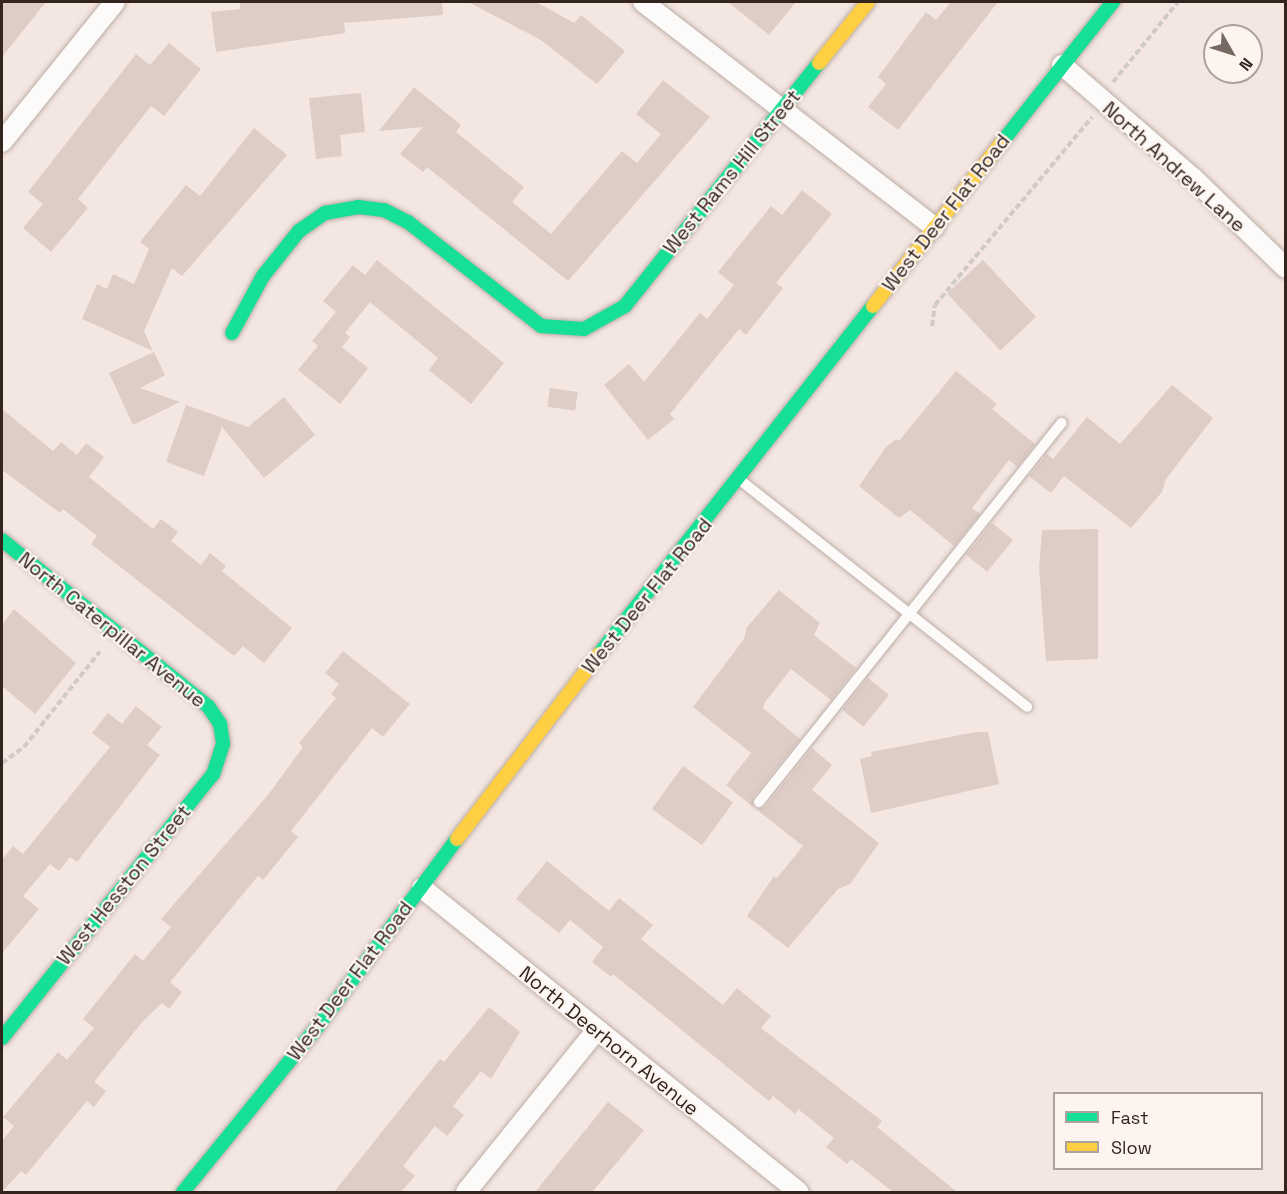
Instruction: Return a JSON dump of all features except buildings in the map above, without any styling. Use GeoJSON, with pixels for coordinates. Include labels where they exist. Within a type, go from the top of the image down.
{"type":"FeatureCollection","features":[{"type":"Feature","properties":{"kind":"street"},"geometry":{"type":"LineString","coordinates":[[2,142],[115,2]]}},
{"type":"Feature","properties":{"kind":"street"},"geometry":{"type":"LineString","coordinates":[[643,2],[781,112],[934,227]]}},
{"type":"Feature","properties":{"kind":"street","name":"West Rams Hill Street"},"geometry":{"type":"LineString","coordinates":[[232,333],[263,276],[299,231],[324,213],[358,207],[384,210],[408,222],[541,326],[584,329],[625,306],[868,2]]}},
{"type":"Feature","properties":{"kind":"street","name":"West Deer Flat Road"},"geometry":{"type":"LineString","coordinates":[[183,1192],[422,888],[528,743],[740,480],[934,227],[1113,2]]}},
{"type":"Feature","properties":{"kind":"street","name":"North Andrew Lane"},"geometry":{"type":"LineString","coordinates":[[1062,65],[1101,103],[1193,178],[1286,268]]}},
{"type":"Feature","properties":{"kind":"street","name":"North Caterpillar Avenue"},"geometry":{"type":"LineString","coordinates":[[2,540],[208,706],[220,724]]}},
{"type":"Feature","properties":{"kind":"street","name":"West Hesston Street"},"geometry":{"type":"LineString","coordinates":[[2,1038],[213,774],[223,744],[220,724]]}},
{"type":"Feature","properties":{"kind":"street","name":"North Deerhorn Avenue"},"geometry":{"type":"LineString","coordinates":[[422,888],[799,1192]]}},
{"type":"Feature","properties":{"kind":"street"},"geometry":{"type":"LineString","coordinates":[[466,1192],[596,1030]]}},
{"type":"Feature","properties":{"kind":"lane"},"geometry":{"type":"LineString","coordinates":[[759,802],[1062,423]]}},
{"type":"Feature","properties":{"kind":"lane"},"geometry":{"type":"LineString","coordinates":[[740,480],[1027,707]]}},
{"type":"Feature","properties":{"kind":"path"},"geometry":{"type":"LineString","coordinates":[[932,326],[935,305],[1101,103],[1178,2]]}},
{"type":"Feature","properties":{"kind":"path"},"geometry":{"type":"LineString","coordinates":[[2,763],[24,747],[104,646]]}},
{"type":"Feature","properties":{"kind":"traffic: fast"},"geometry":{"type":"LineString","coordinates":[[1002,142],[1113,2]]}},
{"type":"Feature","properties":{"kind":"traffic: fast"},"geometry":{"type":"LineString","coordinates":[[232,333],[263,276],[299,231],[325,213],[358,207],[384,210],[408,222],[541,326],[584,329],[625,306],[819,63]]}},
{"type":"Feature","properties":{"kind":"traffic: fast"},"geometry":{"type":"LineString","coordinates":[[599,654],[873,306]]}},
{"type":"Feature","properties":{"kind":"traffic: fast"},"geometry":{"type":"LineString","coordinates":[[2,540],[208,706],[220,724],[223,744],[213,774],[2,1038]]}},
{"type":"Feature","properties":{"kind":"traffic: fast"},"geometry":{"type":"LineString","coordinates":[[183,1192],[318,1026],[457,839]]}},
{"type":"Feature","properties":{"kind":"traffic: slow"},"geometry":{"type":"LineString","coordinates":[[819,63],[868,2]]}},
{"type":"Feature","properties":{"kind":"traffic: slow"},"geometry":{"type":"LineString","coordinates":[[873,306],[1002,142]]}},
{"type":"Feature","properties":{"kind":"traffic: slow"},"geometry":{"type":"LineString","coordinates":[[457,839],[599,654]]}}]}
